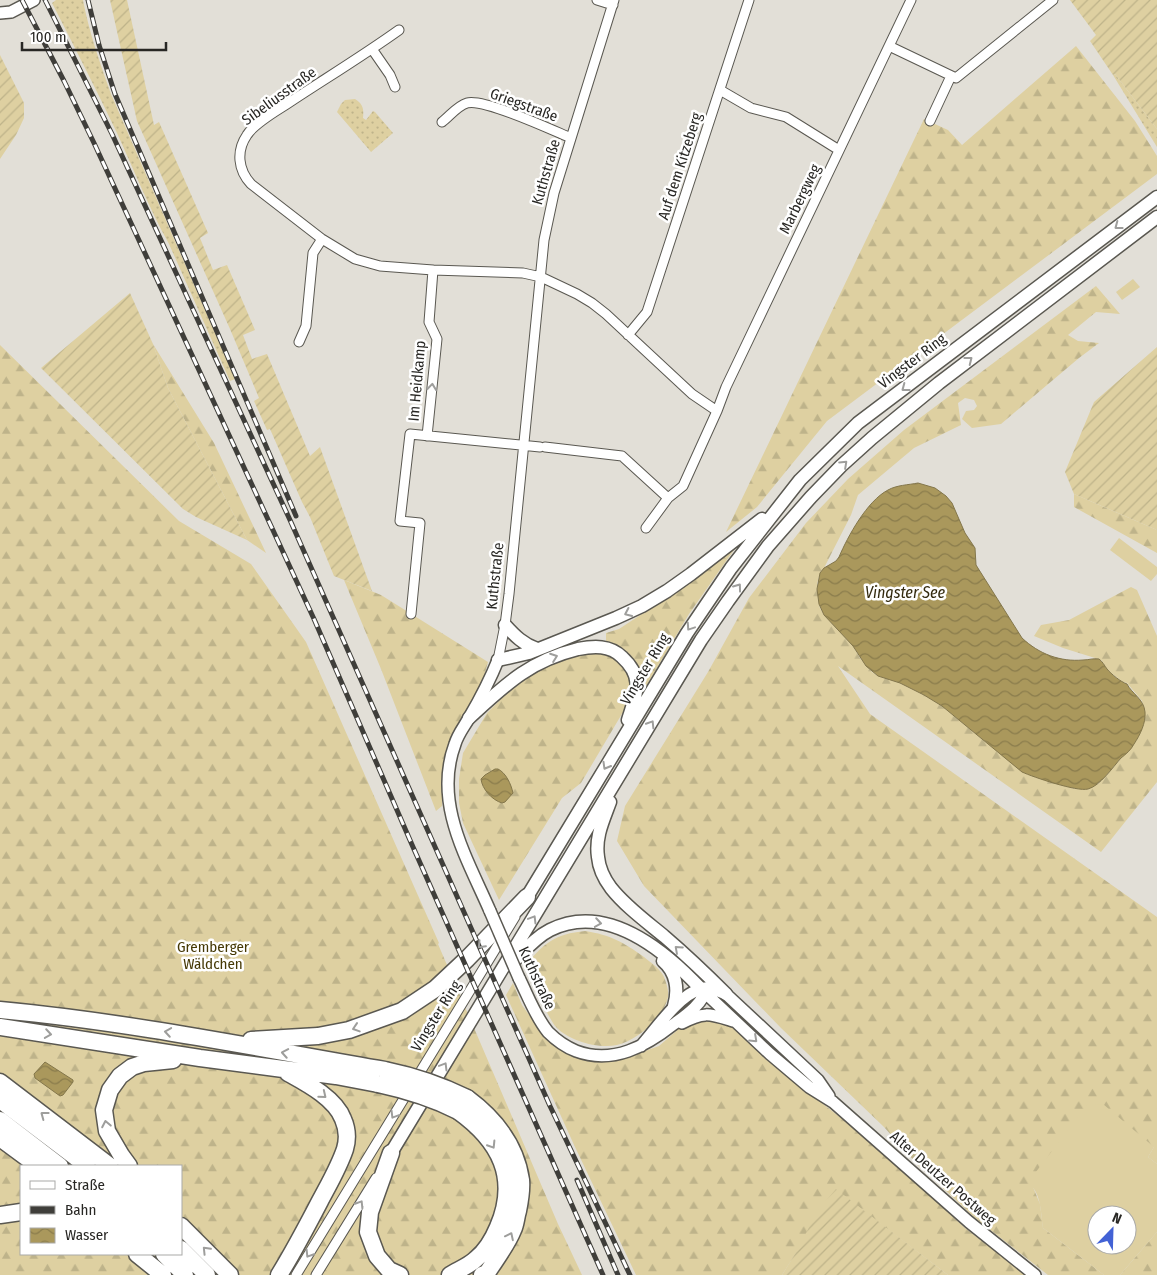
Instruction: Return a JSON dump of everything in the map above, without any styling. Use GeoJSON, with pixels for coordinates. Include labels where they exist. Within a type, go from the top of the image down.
{"type":"FeatureCollection","features":[{"type":"Feature","properties":{"kind":"highway"},"geometry":{"type":"LineString","coordinates":[[216,1041],[318,1036],[349,1030],[402,1011],[435,989],[527,897]]}},
{"type":"Feature","properties":{"kind":"highway"},"geometry":{"type":"LineString","coordinates":[[0,999],[50,1015]]}},
{"type":"Feature","properties":{"kind":"highway"},"geometry":{"type":"LineString","coordinates":[[0,1010],[112,1023],[216,1041],[381,1077],[439,1101],[482,1109],[495,1122],[505,1137],[515,1157],[521,1181],[520,1200],[514,1228],[505,1246],[487,1273],[482,1275]]}},
{"type":"Feature","properties":{"kind":"highway"},"geometry":{"type":"LineString","coordinates":[[0,1027],[282,1069],[336,1076],[381,1077]]}},
{"type":"Feature","properties":{"kind":"highway"},"geometry":{"type":"LineString","coordinates":[[128,1165],[107,1131],[104,1110],[110,1090],[120,1076],[132,1067],[155,1061],[200,1058]]}},
{"type":"Feature","properties":{"kind":"highway"},"geometry":{"type":"LineString","coordinates":[[279,1275],[298,1244],[335,1171],[345,1148],[347,1134],[343,1118],[333,1104],[319,1091],[282,1069]]}},
{"type":"Feature","properties":{"kind":"highway"},"geometry":{"type":"LineString","coordinates":[[0,1082],[109,1165]]}},
{"type":"Feature","properties":{"kind":"highway"},"geometry":{"type":"LineString","coordinates":[[0,1100],[85,1165]]}},
{"type":"Feature","properties":{"kind":"highway"},"geometry":{"type":"LineString","coordinates":[[450,1275],[476,1260],[489,1244],[502,1218],[507,1189],[504,1168],[496,1150],[485,1134],[473,1122],[463,1105]]}},
{"type":"Feature","properties":{"kind":"highway"},"geometry":{"type":"LineString","coordinates":[[0,1120],[59,1165]]}},
{"type":"Feature","properties":{"kind":"highway"},"geometry":{"type":"LineString","coordinates":[[0,1138],[37,1165]]}},
{"type":"Feature","properties":{"kind":"highway"},"geometry":{"type":"LineString","coordinates":[[391,1153],[370,1212],[368,1232],[377,1256],[389,1270],[400,1275]]}},
{"type":"Feature","properties":{"kind":"highway"},"geometry":{"type":"LineString","coordinates":[[0,1215],[20,1212]]}},
{"type":"Feature","properties":{"kind":"highway"},"geometry":{"type":"LineString","coordinates":[[182,1227],[230,1275]]}},
{"type":"Feature","properties":{"kind":"highway"},"geometry":{"type":"LineString","coordinates":[[182,1250],[207,1275]]}},
{"type":"Feature","properties":{"kind":"highway"},"geometry":{"type":"LineString","coordinates":[[138,1255],[165,1275]]}},
{"type":"Feature","properties":{"kind":"highway"},"geometry":{"type":"LineString","coordinates":[[145,1255],[165,1275]]}},
{"type":"Feature","properties":{"kind":"highway"},"geometry":{"type":"LineString","coordinates":[[165,1255],[185,1275]]}},
{"type":"Feature","properties":{"kind":"main road","name":"Vingster Ring"},"geometry":{"type":"LineString","coordinates":[[527,897],[687,632],[731,568],[800,480],[858,423],[1157,197]]}},
{"type":"Feature","properties":{"kind":"main road"},"geometry":{"type":"LineString","coordinates":[[391,1153],[701,640],[768,546],[811,497],[872,438],[939,383],[1157,217]]}},
{"type":"Feature","properties":{"kind":"main road"},"geometry":{"type":"LineString","coordinates":[[498,660],[528,653],[642,606],[691,574],[782,504]]}},
{"type":"Feature","properties":{"kind":"main road"},"geometry":{"type":"LineString","coordinates":[[505,624],[519,640],[537,649]]}},
{"type":"Feature","properties":{"kind":"main road"},"geometry":{"type":"LineString","coordinates":[[469,718],[508,683],[532,666],[565,652],[589,647],[605,648],[617,652],[629,664],[636,676],[637,691],[622,739]]}},
{"type":"Feature","properties":{"kind":"main road"},"geometry":{"type":"LineString","coordinates":[[498,660],[508,666],[532,666]]}},
{"type":"Feature","properties":{"kind":"main road"},"geometry":{"type":"LineString","coordinates":[[625,765],[602,822],[597,842],[598,859],[602,873],[611,888],[629,906],[700,968],[726,994]]}},
{"type":"Feature","properties":{"kind":"main road"},"geometry":{"type":"LineString","coordinates":[[499,976],[536,940],[550,931],[566,924],[586,921],[624,930],[660,952],[704,990]]}},
{"type":"Feature","properties":{"kind":"main road"},"geometry":{"type":"LineString","coordinates":[[634,936],[669,966],[676,981],[674,1006]]}},
{"type":"Feature","properties":{"kind":"main road"},"geometry":{"type":"LineString","coordinates":[[700,968],[704,990]]}},
{"type":"Feature","properties":{"kind":"street"},"geometry":{"type":"LineString","coordinates":[[0,13],[11,12],[34,0]]}},
{"type":"Feature","properties":{"kind":"street"},"geometry":{"type":"LineString","coordinates":[[597,0],[614,2]]}},
{"type":"Feature","properties":{"kind":"street","name":"Auf dem Kitzeberg"},"geometry":{"type":"LineString","coordinates":[[628,335],[647,312],[749,0]]}},
{"type":"Feature","properties":{"kind":"street","name":"Marbergweg"},"geometry":{"type":"LineString","coordinates":[[646,528],[668,498],[683,486],[726,387],[911,0]]}},
{"type":"Feature","properties":{"kind":"street"},"geometry":{"type":"LineString","coordinates":[[889,46],[956,78],[1053,0]]}},
{"type":"Feature","properties":{"kind":"street","name":"Kuthstraße"},"geometry":{"type":"LineString","coordinates":[[614,2],[554,192],[544,240],[505,624],[498,660],[461,730],[452,752],[447,777],[447,793],[452,821],[457,835],[519,978],[538,1018],[548,1032],[558,1041],[570,1048],[594,1056],[611,1056],[627,1052],[661,1034],[684,1016],[703,998],[704,990]]}},
{"type":"Feature","properties":{"kind":"street","name":"Sibeliusstraße"},"geometry":{"type":"LineString","coordinates":[[399,30],[256,125],[248,133],[240,151],[241,170],[244,177],[322,239],[355,259],[380,266],[523,273],[541,277]]}},
{"type":"Feature","properties":{"kind":"street"},"geometry":{"type":"LineString","coordinates":[[372,49],[390,75],[395,87]]}},
{"type":"Feature","properties":{"kind":"street"},"geometry":{"type":"LineString","coordinates":[[930,121],[951,76]]}},
{"type":"Feature","properties":{"kind":"street"},"geometry":{"type":"LineString","coordinates":[[720,90],[750,108],[786,117],[839,150]]}},
{"type":"Feature","properties":{"kind":"street","name":"Griegstraße"},"geometry":{"type":"LineString","coordinates":[[442,122],[455,110],[467,104],[476,103],[516,115],[571,138]]}},
{"type":"Feature","properties":{"kind":"street"},"geometry":{"type":"LineString","coordinates":[[298,342],[306,326],[313,252],[322,239]]}},
{"type":"Feature","properties":{"kind":"street","name":"Im Heidkamp"},"geometry":{"type":"LineString","coordinates":[[427,436],[437,339],[429,322],[433,270]]}},
{"type":"Feature","properties":{"kind":"street"},"geometry":{"type":"LineString","coordinates":[[541,277],[592,303],[692,394],[716,411]]}},
{"type":"Feature","properties":{"kind":"street","name":"Im Heidkamp"},"geometry":{"type":"LineString","coordinates":[[411,614],[420,524],[400,521],[410,434],[622,456],[668,498]]}},
{"type":"Feature","properties":{"kind":"street","name":"Vingster Ring"},"geometry":{"type":"LineString","coordinates":[[296,1275],[527,897]]}},
{"type":"Feature","properties":{"kind":"street"},"geometry":{"type":"LineString","coordinates":[[641,1046],[674,1006],[686,996],[711,988],[726,994]]}},
{"type":"Feature","properties":{"kind":"street","name":"Alter Deutzer Postweg"},"geometry":{"type":"LineString","coordinates":[[704,990],[770,1054],[810,1087],[833,1102],[969,1222],[1035,1275]]}},
{"type":"Feature","properties":{"kind":"street","name":"Alter Deutzer Postweg"},"geometry":{"type":"LineString","coordinates":[[726,994],[818,1080],[833,1102]]}},
{"type":"Feature","properties":{"kind":"street"},"geometry":{"type":"LineString","coordinates":[[661,1034],[701,1014],[714,1015],[735,1021]]}},
{"type":"Feature","properties":{"kind":"street"},"geometry":{"type":"LineString","coordinates":[[316,1275],[391,1153]]}},
{"type":"Feature","properties":{"kind":"green space"},"geometry":{"type":"Polygon","coordinates":[[[56,0],[83,0],[92,36],[111,94],[235,379],[230,381],[117,133],[52,3],[56,0]]]}},
{"type":"Feature","properties":{"kind":"green space"},"geometry":{"type":"Polygon","coordinates":[[[110,0],[127,0],[154,125],[159,122],[208,233],[200,238],[213,270],[227,265],[255,330],[243,335],[252,359],[267,354],[310,456],[320,447],[372,591],[334,576],[310,517],[270,429],[267,430],[254,401],[259,398],[137,121],[110,0]]]}},
{"type":"Feature","properties":{"kind":"green space"},"geometry":{"type":"Polygon","coordinates":[[[1070,0],[1157,0],[1157,129],[1115,74],[1113,75],[1090,41],[1096,35],[1070,0]]]}},
{"type":"Feature","properties":{"kind":"green space"},"geometry":{"type":"Polygon","coordinates":[[[1076,46],[1135,121],[1157,156],[1157,174],[827,421],[757,507],[726,532],[924,119],[948,130],[962,145],[1076,46]]]}},
{"type":"Feature","properties":{"kind":"green space"},"geometry":{"type":"Polygon","coordinates":[[[0,55],[24,103],[24,118],[16,135],[0,159],[0,55]]]}},
{"type":"Feature","properties":{"kind":"green space"},"geometry":{"type":"Polygon","coordinates":[[[1115,74],[1157,129],[1157,147],[1113,75],[1115,74]]]}},
{"type":"Feature","properties":{"kind":"green space"},"geometry":{"type":"Polygon","coordinates":[[[355,99],[362,107],[363,118],[366,120],[373,111],[375,112],[393,133],[371,152],[337,112],[345,100],[355,99]]]}},
{"type":"Feature","properties":{"kind":"green space"},"geometry":{"type":"Polygon","coordinates":[[[1133,279],[1140,287],[1122,300],[1116,292],[1133,279]]]}},
{"type":"Feature","properties":{"kind":"green space"},"geometry":{"type":"Polygon","coordinates":[[[1096,286],[1120,314],[1096,312],[1068,335],[1078,341],[1099,343],[1001,424],[972,428],[962,419],[966,411],[974,410],[977,406],[974,400],[965,398],[958,403],[961,425],[914,448],[858,495],[851,515],[820,573],[817,584],[819,604],[824,615],[853,646],[872,672],[878,676],[900,683],[942,706],[1028,774],[1075,789],[1098,784],[1123,756],[1142,727],[1145,713],[1142,701],[1127,683],[1107,670],[1099,659],[1063,648],[1034,636],[1041,625],[1069,620],[1131,587],[1137,590],[1157,636],[1157,782],[1101,852],[838,666],[870,714],[1157,917],[1157,1164],[1148,1157],[1154,1147],[1033,1187],[1040,1204],[1043,1228],[1104,1275],[1048,1275],[975,1218],[917,1164],[884,1127],[781,1028],[644,886],[617,841],[625,806],[708,672],[749,598],[806,523],[848,479],[904,430],[1096,286]]]}},
{"type":"Feature","properties":{"kind":"green space"},"geometry":{"type":"Polygon","coordinates":[[[130,293],[153,344],[168,388],[247,540],[196,517],[183,509],[41,368],[130,293]]]}},
{"type":"Feature","properties":{"kind":"green space"},"geometry":{"type":"Polygon","coordinates":[[[153,344],[214,443],[266,553],[247,540],[168,388],[153,344]]]}},
{"type":"Feature","properties":{"kind":"green space","name":"Gremberger Wäldchen"},"geometry":{"type":"Polygon","coordinates":[[[0,345],[179,521],[251,564],[306,642],[439,943],[558,1224],[582,1275],[0,1275],[0,345]]]}},
{"type":"Feature","properties":{"kind":"green space"},"geometry":{"type":"Polygon","coordinates":[[[1157,347],[1157,530],[1074,494],[1065,472],[1094,402],[1157,347]]]}},
{"type":"Feature","properties":{"kind":"green space"},"geometry":{"type":"Polygon","coordinates":[[[1074,494],[1157,530],[1157,553],[1074,507],[1074,494]]]}},
{"type":"Feature","properties":{"kind":"green space"},"geometry":{"type":"Polygon","coordinates":[[[1119,538],[1157,567],[1157,574],[1151,581],[1110,550],[1119,538]]]}},
{"type":"Feature","properties":{"kind":"green space"},"geometry":{"type":"Polygon","coordinates":[[[736,547],[689,614],[645,688],[641,686],[640,673],[633,659],[621,648],[606,642],[606,633],[619,629],[695,579],[736,547]]]}},
{"type":"Feature","properties":{"kind":"green space"},"geometry":{"type":"Polygon","coordinates":[[[344,580],[381,595],[488,662],[482,684],[450,740],[442,772],[442,806],[436,811],[381,669],[344,580]]]}},
{"type":"Feature","properties":{"kind":"green space"},"geometry":{"type":"Polygon","coordinates":[[[592,651],[606,653],[626,667],[630,678],[631,690],[626,707],[581,783],[562,798],[499,900],[463,823],[459,803],[459,779],[463,753],[487,713],[503,697],[536,671],[572,656],[592,651]]]}},
{"type":"Feature","properties":{"kind":"green space"},"geometry":{"type":"Polygon","coordinates":[[[585,931],[610,937],[630,947],[657,968],[665,980],[668,997],[661,1013],[640,1034],[624,1043],[609,1046],[593,1045],[576,1040],[562,1032],[554,1025],[546,1012],[525,966],[538,951],[551,941],[566,934],[585,931]]]}},
{"type":"Feature","properties":{"kind":"green space"},"geometry":{"type":"Polygon","coordinates":[[[513,983],[522,1005],[545,1037],[560,1049],[575,1057],[593,1062],[628,1057],[659,1046],[682,1026],[696,1018],[717,1018],[735,1027],[775,1066],[841,1118],[901,1169],[965,1228],[1026,1275],[948,1275],[836,1190],[782,1275],[636,1275],[506,995],[513,983]]]}},
{"type":"Feature","properties":{"kind":"green space"},"geometry":{"type":"Polygon","coordinates":[[[1103,1104],[1154,1147],[1148,1157],[1157,1164],[1157,1232],[1120,1275],[1104,1275],[1043,1228],[1038,1198],[1029,1181],[1087,1105],[1103,1104]]]}},
{"type":"Feature","properties":{"kind":"green space"},"geometry":{"type":"Polygon","coordinates":[[[836,1189],[948,1275],[782,1275],[818,1210],[836,1189]]]}},
{"type":"Feature","properties":{"kind":"green space"},"geometry":{"type":"Polygon","coordinates":[[[1157,1232],[1157,1275],[1120,1275],[1157,1232]]]}},
{"type":"Feature","properties":{"kind":"water","name":"Vingster See"},"geometry":{"type":"Polygon","coordinates":[[[918,483],[935,488],[952,503],[965,533],[975,548],[976,565],[1022,638],[1050,656],[1066,660],[1099,659],[1111,673],[1127,684],[1140,700],[1145,712],[1142,729],[1130,750],[1093,787],[1082,789],[1065,786],[1022,772],[942,706],[900,683],[878,676],[866,666],[853,646],[824,615],[819,604],[817,589],[820,573],[824,568],[836,561],[859,520],[880,495],[895,487],[918,483]]]}},
{"type":"Feature","properties":{"kind":"water"},"geometry":{"type":"Polygon","coordinates":[[[495,769],[498,769],[506,776],[513,793],[502,803],[488,794],[483,787],[481,779],[495,769]]]}},
{"type":"Feature","properties":{"kind":"water"},"geometry":{"type":"Polygon","coordinates":[[[45,1062],[73,1080],[63,1095],[60,1096],[35,1078],[34,1074],[45,1062]]]}},
{"type":"Feature","properties":{"kind":"railway"},"geometry":{"type":"LineString","coordinates":[[22,0],[94,143],[314,619],[603,1275]]}},
{"type":"Feature","properties":{"kind":"railway"},"geometry":{"type":"LineString","coordinates":[[45,0],[112,134],[290,520],[550,1106],[630,1275]]}},
{"type":"Feature","properties":{"kind":"railway"},"geometry":{"type":"LineString","coordinates":[[88,0],[99,45],[115,94],[296,516]]}},
{"type":"Feature","properties":{"kind":"railway"},"geometry":{"type":"LineString","coordinates":[[577,1180],[618,1275]]}}]}
